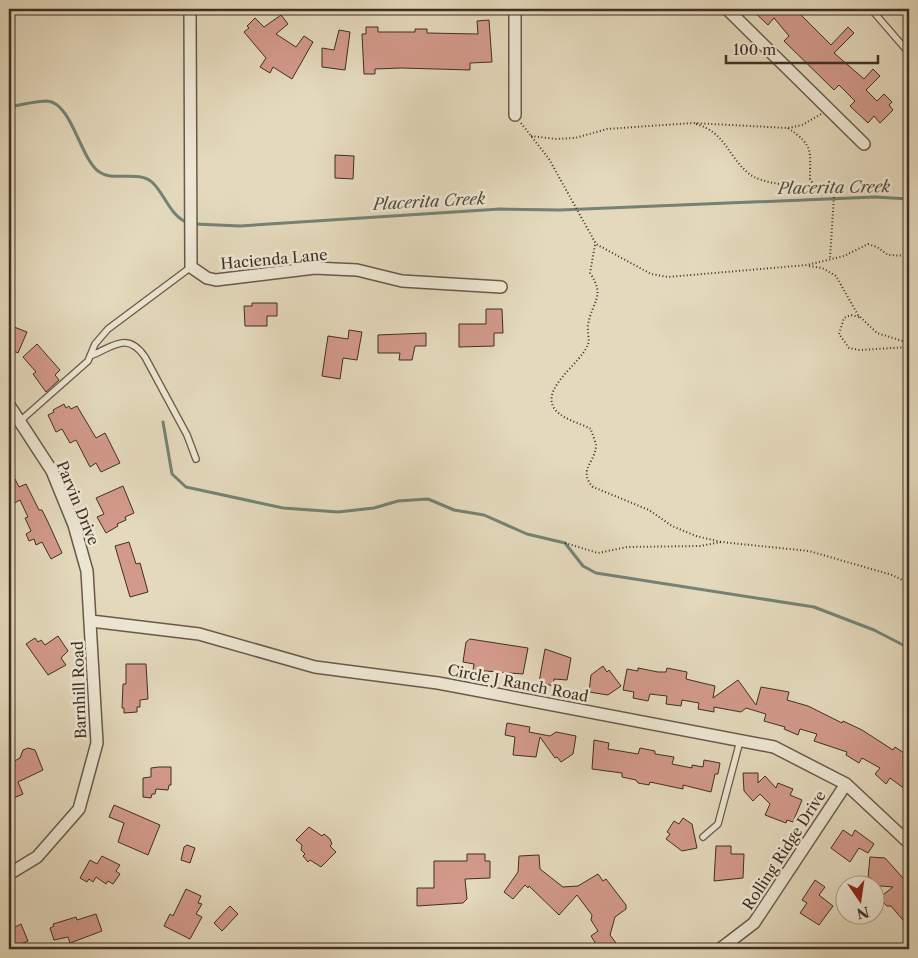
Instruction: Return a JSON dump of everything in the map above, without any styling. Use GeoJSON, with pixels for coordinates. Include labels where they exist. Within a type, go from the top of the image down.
{"type":"FeatureCollection","features":[{"type":"Feature","properties":{"kind":"street"},"geometry":{"type":"LineString","coordinates":[[190,9],[191,267]]}},
{"type":"Feature","properties":{"kind":"street"},"geometry":{"type":"LineString","coordinates":[[515,9],[515,115]]}},
{"type":"Feature","properties":{"kind":"street"},"geometry":{"type":"LineString","coordinates":[[727,9],[864,144]]}},
{"type":"Feature","properties":{"kind":"street","name":"Hacienda Lane"},"geometry":{"type":"LineString","coordinates":[[191,267],[207,278],[216,280],[315,268],[357,270],[402,281],[500,288]]}},
{"type":"Feature","properties":{"kind":"street","name":"Parvin Drive"},"geometry":{"type":"LineString","coordinates":[[9,405],[52,471],[74,525],[87,571],[92,621]]}},
{"type":"Feature","properties":{"kind":"street","name":"Circle J Ranch Road"},"geometry":{"type":"LineString","coordinates":[[92,621],[198,634],[315,667],[438,683],[774,747],[846,784],[909,843]]}},
{"type":"Feature","properties":{"kind":"street","name":"Barnhill Road"},"geometry":{"type":"LineString","coordinates":[[9,874],[37,857],[79,809],[97,743],[92,621]]}},
{"type":"Feature","properties":{"kind":"street","name":"Rolling Ridge Drive"},"geometry":{"type":"LineString","coordinates":[[720,949],[754,923],[846,784]]}},
{"type":"Feature","properties":{"kind":"lane"},"geometry":{"type":"LineString","coordinates":[[871,9],[909,53]]}},
{"type":"Feature","properties":{"kind":"lane"},"geometry":{"type":"LineString","coordinates":[[19,422],[88,361],[95,344],[108,329],[191,267]]}},
{"type":"Feature","properties":{"kind":"lane"},"geometry":{"type":"LineString","coordinates":[[90,356],[115,344],[125,342],[136,346],[145,357],[188,435],[196,459]]}},
{"type":"Feature","properties":{"kind":"lane"},"geometry":{"type":"LineString","coordinates":[[703,837],[718,824],[740,741]]}},
{"type":"Feature","properties":{"kind":"path"},"geometry":{"type":"LineString","coordinates":[[531,136],[556,139],[575,138],[607,129],[693,123],[788,128],[815,119],[828,108]]}},
{"type":"Feature","properties":{"kind":"path"},"geometry":{"type":"LineString","coordinates":[[515,115],[549,159],[596,244],[651,274],[668,277],[807,265],[844,256],[868,244],[877,247],[888,255],[909,256]]}},
{"type":"Feature","properties":{"kind":"path"},"geometry":{"type":"LineString","coordinates":[[693,123],[709,128],[718,135],[740,164],[759,180],[816,187],[829,191],[834,196],[830,258]]}},
{"type":"Feature","properties":{"kind":"path"},"geometry":{"type":"LineString","coordinates":[[788,128],[802,138],[809,147],[810,180],[816,187]]}},
{"type":"Feature","properties":{"kind":"path"},"geometry":{"type":"LineString","coordinates":[[596,244],[590,272],[597,284],[598,300],[590,315],[587,330],[588,344],[576,362],[558,382],[552,396],[554,408],[563,416],[590,429],[596,445],[586,474],[587,481],[593,487],[649,510],[672,526],[696,536],[721,542],[808,551],[892,575],[909,583]]}},
{"type":"Feature","properties":{"kind":"path"},"geometry":{"type":"LineString","coordinates":[[807,265],[822,268],[836,276],[859,317],[876,333],[909,343]]}},
{"type":"Feature","properties":{"kind":"path"},"geometry":{"type":"LineString","coordinates":[[859,317],[851,315],[844,318],[840,324],[838,334],[849,348],[860,350],[909,347]]}},
{"type":"Feature","properties":{"kind":"path"},"geometry":{"type":"LineString","coordinates":[[565,543],[598,553],[627,547],[700,546],[721,542]]}},
{"type":"Feature","properties":{"kind":"building"},"geometry":{"type":"Polygon","coordinates":[[[751,9],[795,9],[831,45],[848,27],[854,33],[834,53],[864,79],[873,69],[880,76],[866,90],[877,101],[884,94],[892,102],[889,105],[893,110],[880,123],[874,116],[868,123],[850,106],[855,101],[839,85],[834,90],[784,41],[789,36],[774,18],[768,25],[751,9]]]}},
{"type":"Feature","properties":{"kind":"building"},"geometry":{"type":"Polygon","coordinates":[[[281,15],[288,24],[276,34],[296,47],[304,36],[313,42],[292,79],[273,67],[270,73],[260,67],[266,58],[244,32],[255,18],[264,27],[281,15]]]}},
{"type":"Feature","properties":{"kind":"building"},"geometry":{"type":"Polygon","coordinates":[[[489,20],[492,62],[470,63],[470,70],[401,68],[375,69],[375,74],[364,74],[362,34],[366,34],[366,27],[378,27],[378,32],[415,32],[415,29],[427,29],[427,33],[478,34],[477,21],[489,20]]]}},
{"type":"Feature","properties":{"kind":"building"},"geometry":{"type":"Polygon","coordinates":[[[339,30],[350,32],[345,70],[322,67],[322,48],[334,50],[339,30]]]}},
{"type":"Feature","properties":{"kind":"building"},"geometry":{"type":"Polygon","coordinates":[[[335,155],[354,156],[353,179],[335,178],[335,155]]]}},
{"type":"Feature","properties":{"kind":"building"},"geometry":{"type":"Polygon","coordinates":[[[252,303],[277,303],[277,316],[267,316],[267,326],[245,326],[244,306],[252,306],[252,303]]]}},
{"type":"Feature","properties":{"kind":"building"},"geometry":{"type":"Polygon","coordinates":[[[486,309],[502,309],[503,333],[494,333],[494,346],[459,347],[459,324],[486,324],[486,309]]]}},
{"type":"Feature","properties":{"kind":"building"},"geometry":{"type":"Polygon","coordinates":[[[9,325],[27,332],[18,353],[9,349],[9,325]]]}},
{"type":"Feature","properties":{"kind":"building"},"geometry":{"type":"Polygon","coordinates":[[[349,330],[362,332],[357,360],[343,358],[340,379],[322,376],[328,336],[348,339],[349,330]]]}},
{"type":"Feature","properties":{"kind":"building"},"geometry":{"type":"Polygon","coordinates":[[[426,333],[426,346],[415,346],[412,360],[399,360],[400,353],[378,353],[378,335],[426,333]]]}},
{"type":"Feature","properties":{"kind":"building"},"geometry":{"type":"Polygon","coordinates":[[[37,344],[60,370],[55,375],[59,380],[46,392],[33,374],[36,372],[23,357],[37,344]]]}},
{"type":"Feature","properties":{"kind":"building"},"geometry":{"type":"Polygon","coordinates":[[[64,404],[66,408],[69,406],[71,409],[77,406],[96,438],[105,433],[120,463],[101,472],[96,463],[90,467],[76,440],[70,443],[62,429],[56,432],[48,415],[64,404]]]}},
{"type":"Feature","properties":{"kind":"building"},"geometry":{"type":"Polygon","coordinates":[[[15,479],[19,487],[26,484],[39,510],[42,510],[62,553],[51,559],[42,542],[36,545],[34,539],[29,541],[26,534],[31,531],[25,518],[28,517],[20,500],[9,506],[9,482],[15,479]]]}},
{"type":"Feature","properties":{"kind":"building"},"geometry":{"type":"Polygon","coordinates":[[[123,486],[134,513],[125,517],[126,520],[117,524],[118,526],[106,533],[97,517],[104,514],[96,498],[123,486]]]}},
{"type":"Feature","properties":{"kind":"building"},"geometry":{"type":"Polygon","coordinates":[[[129,542],[136,564],[140,563],[148,592],[130,597],[115,546],[129,542]]]}},
{"type":"Feature","properties":{"kind":"building"},"geometry":{"type":"Polygon","coordinates":[[[58,636],[68,651],[61,658],[66,665],[48,675],[26,644],[35,638],[38,642],[41,640],[45,645],[58,636]]]}},
{"type":"Feature","properties":{"kind":"building"},"geometry":{"type":"Polygon","coordinates":[[[470,639],[528,648],[523,674],[473,670],[474,664],[463,662],[466,642],[470,639]]]}},
{"type":"Feature","properties":{"kind":"building"},"geometry":{"type":"Polygon","coordinates":[[[545,649],[571,658],[567,680],[554,679],[553,686],[539,682],[545,649]]]}},
{"type":"Feature","properties":{"kind":"building"},"geometry":{"type":"Polygon","coordinates":[[[126,664],[146,664],[148,699],[140,700],[140,707],[137,707],[137,712],[124,713],[124,708],[122,708],[123,684],[126,684],[126,664]]]}},
{"type":"Feature","properties":{"kind":"building"},"geometry":{"type":"Polygon","coordinates":[[[603,666],[607,672],[609,670],[621,686],[608,695],[589,692],[591,675],[603,666]]]}},
{"type":"Feature","properties":{"kind":"building"},"geometry":{"type":"Polygon","coordinates":[[[638,668],[666,672],[667,668],[687,672],[686,679],[715,686],[713,698],[738,680],[756,705],[761,687],[789,692],[787,700],[808,706],[842,723],[843,721],[862,730],[893,750],[895,747],[904,753],[903,758],[909,763],[909,792],[890,778],[886,784],[875,774],[880,768],[862,758],[859,763],[846,755],[847,752],[814,741],[817,734],[800,729],[798,735],[784,729],[785,727],[764,721],[766,714],[746,708],[741,712],[714,707],[714,712],[698,709],[699,703],[682,700],[681,706],[666,704],[667,696],[650,694],[648,701],[633,698],[634,692],[623,690],[627,669],[638,671],[638,668]]]}},
{"type":"Feature","properties":{"kind":"building"},"geometry":{"type":"Polygon","coordinates":[[[507,723],[530,727],[529,732],[550,736],[556,732],[576,736],[573,754],[561,762],[557,757],[555,758],[540,737],[536,757],[513,755],[515,737],[505,735],[507,723]]]}},
{"type":"Feature","properties":{"kind":"building"},"geometry":{"type":"Polygon","coordinates":[[[594,740],[609,743],[608,749],[638,754],[640,748],[655,751],[655,754],[674,757],[672,764],[692,768],[692,765],[703,767],[704,760],[720,763],[718,774],[715,774],[711,792],[683,785],[683,789],[650,782],[649,785],[638,783],[636,780],[622,777],[622,773],[592,769],[594,740]]]}},
{"type":"Feature","properties":{"kind":"building"},"geometry":{"type":"Polygon","coordinates":[[[28,748],[35,750],[43,770],[18,782],[23,794],[9,800],[9,764],[20,758],[23,750],[28,748]]]}},
{"type":"Feature","properties":{"kind":"building"},"geometry":{"type":"Polygon","coordinates":[[[171,767],[171,785],[169,785],[168,790],[156,789],[155,794],[152,794],[151,798],[143,797],[143,778],[151,777],[151,768],[171,767]]]}},
{"type":"Feature","properties":{"kind":"building"},"geometry":{"type":"Polygon","coordinates":[[[743,773],[758,773],[758,783],[765,776],[776,788],[778,783],[793,789],[790,795],[802,800],[793,822],[787,820],[786,823],[765,815],[770,804],[760,794],[753,801],[744,791],[743,773]]]}},
{"type":"Feature","properties":{"kind":"building"},"geometry":{"type":"Polygon","coordinates":[[[114,805],[160,825],[148,855],[118,842],[124,823],[109,817],[114,805]]]}},
{"type":"Feature","properties":{"kind":"building"},"geometry":{"type":"Polygon","coordinates":[[[683,818],[692,824],[697,848],[682,851],[666,839],[670,834],[667,832],[674,821],[679,824],[683,818]]]}},
{"type":"Feature","properties":{"kind":"building"},"geometry":{"type":"Polygon","coordinates":[[[309,827],[330,839],[332,844],[330,846],[336,852],[321,867],[310,860],[308,862],[303,856],[305,854],[301,850],[302,845],[296,840],[309,827]]]}},
{"type":"Feature","properties":{"kind":"building"},"geometry":{"type":"Polygon","coordinates":[[[843,830],[852,836],[855,830],[874,844],[868,853],[859,848],[850,862],[831,848],[843,830]]]}},
{"type":"Feature","properties":{"kind":"building"},"geometry":{"type":"Polygon","coordinates":[[[187,845],[195,848],[190,863],[181,860],[184,847],[187,845]]]}},
{"type":"Feature","properties":{"kind":"building"},"geometry":{"type":"Polygon","coordinates":[[[716,846],[731,846],[731,854],[744,854],[743,878],[714,881],[716,846]]]}},
{"type":"Feature","properties":{"kind":"building"},"geometry":{"type":"Polygon","coordinates":[[[467,854],[485,854],[485,861],[490,861],[490,878],[465,879],[467,899],[463,903],[417,906],[417,888],[434,888],[434,861],[467,861],[467,854]]]}},
{"type":"Feature","properties":{"kind":"building"},"geometry":{"type":"Polygon","coordinates":[[[539,855],[540,869],[563,887],[578,886],[598,874],[603,881],[606,879],[626,905],[626,909],[615,917],[610,935],[616,943],[607,949],[599,949],[591,936],[598,931],[591,920],[592,915],[577,895],[559,915],[529,886],[528,888],[525,885],[513,899],[504,892],[518,872],[519,856],[539,855]]]}},
{"type":"Feature","properties":{"kind":"building"},"geometry":{"type":"Polygon","coordinates":[[[102,856],[120,865],[116,871],[120,874],[113,884],[108,881],[106,884],[96,877],[93,882],[89,879],[87,882],[80,878],[90,860],[97,864],[102,856]]]}},
{"type":"Feature","properties":{"kind":"building"},"geometry":{"type":"Polygon","coordinates":[[[870,857],[885,858],[903,878],[905,876],[909,881],[909,927],[891,906],[886,905],[886,892],[893,887],[886,886],[886,876],[868,876],[870,857]]]}},
{"type":"Feature","properties":{"kind":"building"},"geometry":{"type":"Polygon","coordinates":[[[815,880],[825,887],[819,895],[833,906],[819,925],[800,913],[807,903],[802,900],[815,880]]]}},
{"type":"Feature","properties":{"kind":"building"},"geometry":{"type":"Polygon","coordinates":[[[186,889],[201,896],[198,903],[202,904],[196,914],[202,917],[190,939],[164,926],[170,914],[173,916],[186,889]]]}},
{"type":"Feature","properties":{"kind":"building"},"geometry":{"type":"Polygon","coordinates":[[[230,906],[238,914],[222,931],[214,923],[230,906]]]}},
{"type":"Feature","properties":{"kind":"building"},"geometry":{"type":"Polygon","coordinates":[[[96,914],[102,931],[70,943],[68,937],[54,940],[50,928],[54,926],[53,924],[76,917],[77,920],[96,914]]]}},
{"type":"Feature","properties":{"kind":"building"},"geometry":{"type":"Polygon","coordinates":[[[21,924],[28,941],[9,949],[9,930],[21,924]]]}},
{"type":"Feature","properties":{"kind":"waterway","name":"Placerita Creek"},"geometry":{"type":"LineString","coordinates":[[9,107],[42,101],[55,104],[63,110],[86,154],[98,171],[111,176],[133,176],[147,179],[153,183],[177,216],[188,223]]}},
{"type":"Feature","properties":{"kind":"waterway","name":"Placerita Creek"},"geometry":{"type":"LineString","coordinates":[[195,224],[240,226],[500,209],[560,210],[875,197],[909,199]]}},
{"type":"Feature","properties":{"kind":"waterway"},"geometry":{"type":"LineString","coordinates":[[163,422],[172,474],[186,487],[283,508],[338,512],[374,508],[398,501],[428,499],[454,510],[484,515],[527,534],[565,543],[583,566],[596,573],[814,607],[874,630],[909,648]]}}]}
